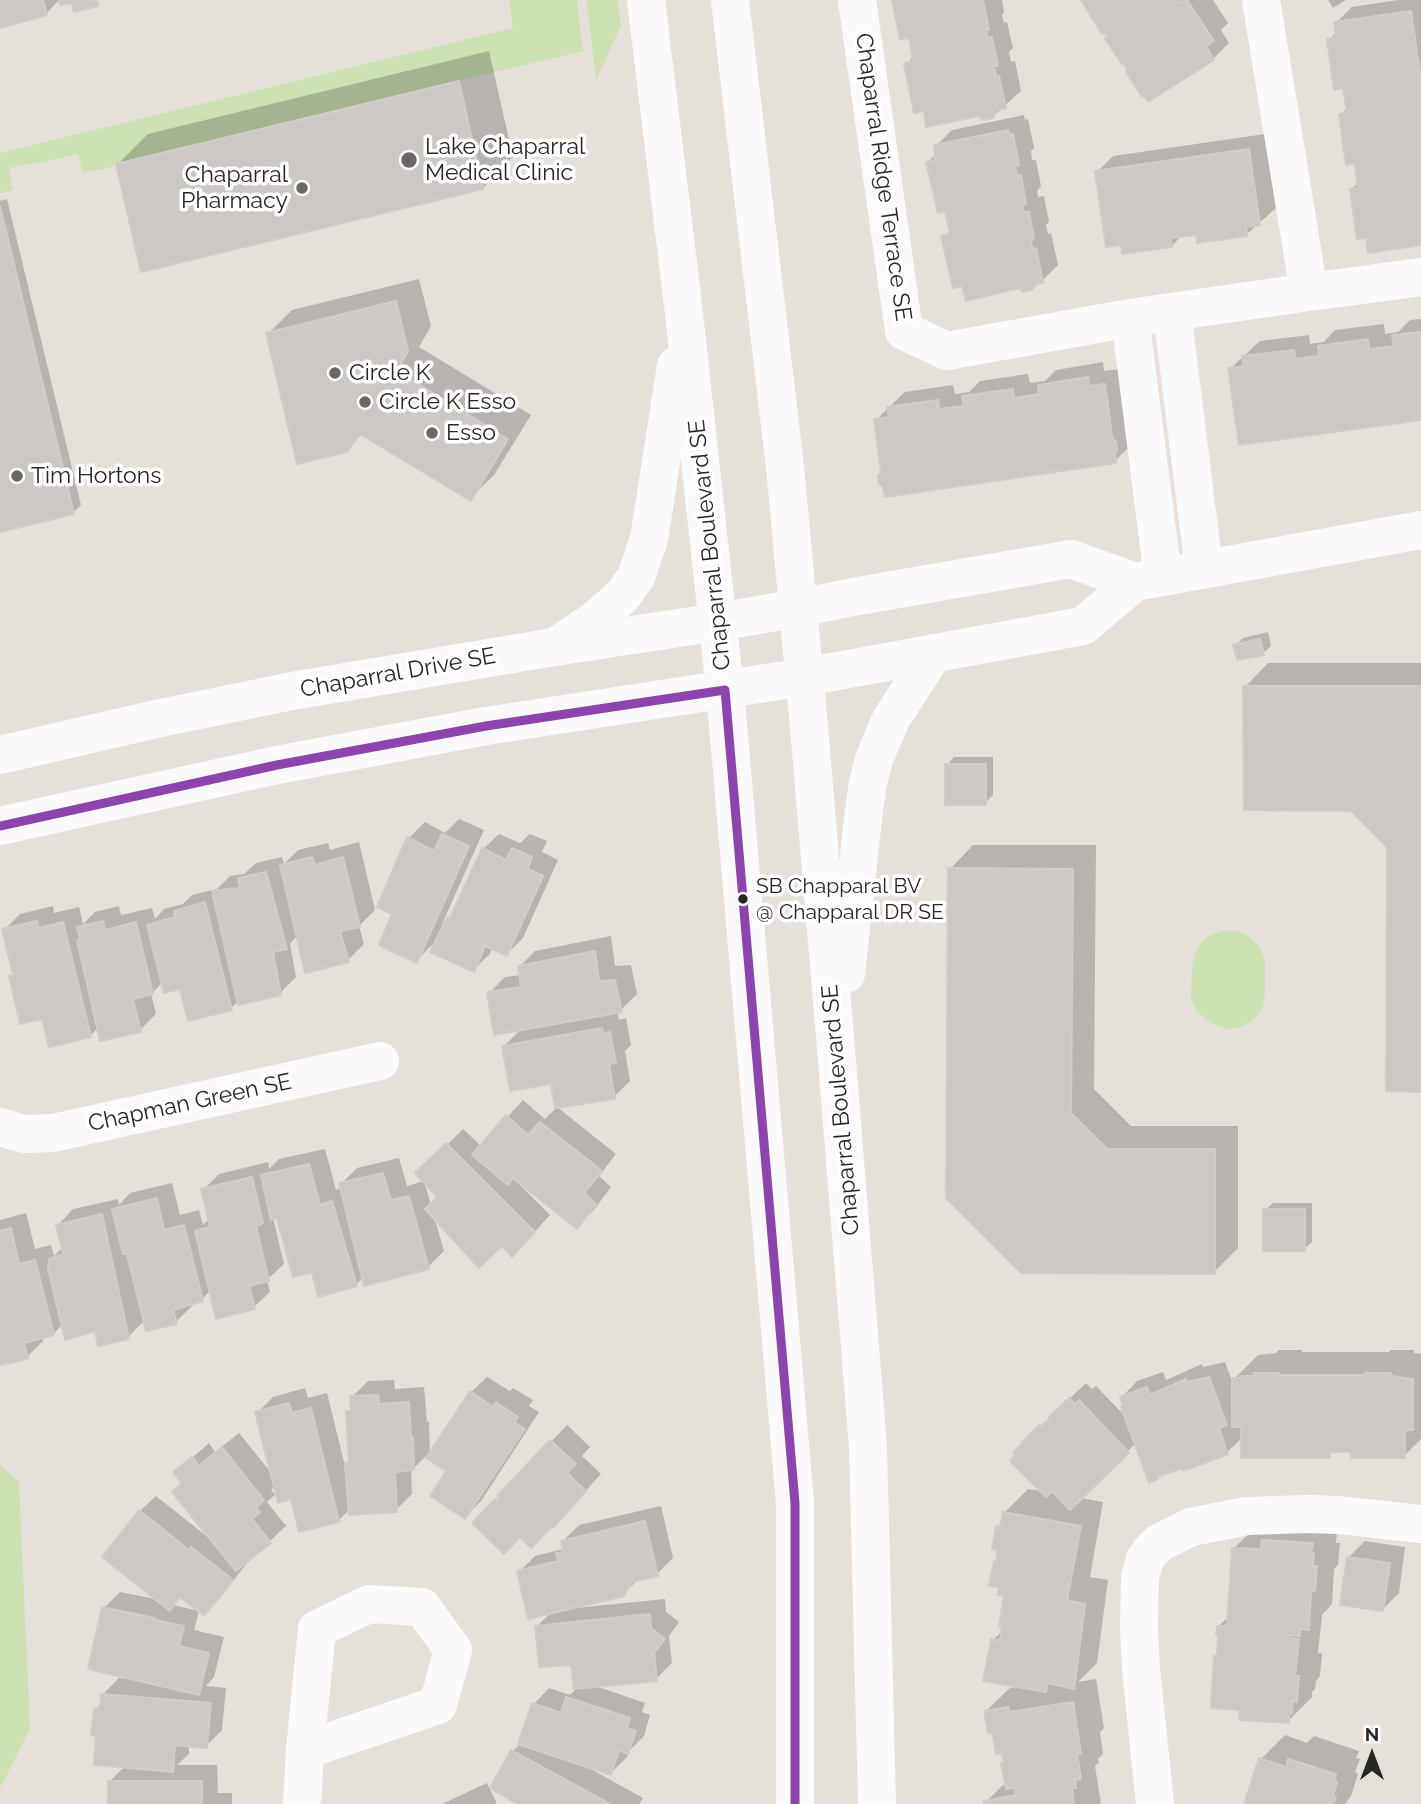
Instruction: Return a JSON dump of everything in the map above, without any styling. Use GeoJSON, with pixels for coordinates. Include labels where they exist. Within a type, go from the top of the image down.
{"type":"FeatureCollection","features":[{"type":"Feature","properties":{"kind":"street","name":"Chaparral Boulevard SE"},"geometry":{"type":"LineString","coordinates":[[646,0],[684,313],[725,690],[795,1503],[795,1804]]}},
{"type":"Feature","properties":{"kind":"street","name":"Chaparral Boulevard SE"},"geometry":{"type":"LineString","coordinates":[[730,0],[785,467],[836,1049],[868,1446],[877,1804]]}},
{"type":"Feature","properties":{"kind":"street","name":"Chaparral Ridge Terrace SE"},"geometry":{"type":"LineString","coordinates":[[857,0],[904,331],[947,351],[1130,318],[1421,277]]}},
{"type":"Feature","properties":{"kind":"street"},"geometry":{"type":"LineString","coordinates":[[1261,0],[1309,292]]}},
{"type":"Feature","properties":{"kind":"street"},"geometry":{"type":"LineString","coordinates":[[1172,312],[1204,569]]}},
{"type":"Feature","properties":{"kind":"street"},"geometry":{"type":"LineString","coordinates":[[554,646],[595,620],[623,595],[636,577],[656,500],[684,313]]}},
{"type":"Feature","properties":{"kind":"street"},"geometry":{"type":"LineString","coordinates":[[1130,318],[1149,579]]}},
{"type":"Feature","properties":{"kind":"street"},"geometry":{"type":"LineString","coordinates":[[0,826],[252,771],[486,726],[804,677],[1083,626],[1149,579],[1421,530]]}},
{"type":"Feature","properties":{"kind":"street","name":"Chaparral Drive SE"},"geometry":{"type":"LineString","coordinates":[[0,755],[230,704],[419,669],[718,622],[1070,559],[1149,579]]}},
{"type":"Feature","properties":{"kind":"street"},"geometry":{"type":"LineString","coordinates":[[836,1049],[871,771],[891,719],[934,653]]}},
{"type":"Feature","properties":{"kind":"street","name":"Chapman Green SE"},"geometry":{"type":"LineString","coordinates":[[0,1126],[24,1134],[52,1133],[380,1061]]}},
{"type":"Feature","properties":{"kind":"street"},"geometry":{"type":"LineString","coordinates":[[1155,1804],[1140,1669],[1139,1629],[1140,1577],[1150,1552],[1159,1544],[1191,1527],[1247,1516],[1328,1515],[1421,1524]]}},
{"type":"Feature","properties":{"kind":"street"},"geometry":{"type":"LineString","coordinates":[[302,1804],[305,1750],[317,1629],[369,1604],[422,1607],[453,1650],[438,1705],[305,1750]]}},
{"type":"Feature","properties":{"kind":"green space"},"geometry":{"type":"Polygon","coordinates":[[[509,0],[577,0],[583,51],[113,164],[113,167],[83,173],[78,154],[9,168],[13,190],[0,193],[0,153],[513,28],[509,0]]]}},
{"type":"Feature","properties":{"kind":"green space"},"geometry":{"type":"Polygon","coordinates":[[[586,0],[618,0],[621,26],[596,80],[586,0]]]}},
{"type":"Feature","properties":{"kind":"green space"},"geometry":{"type":"Polygon","coordinates":[[[1221,931],[1236,931],[1247,935],[1260,947],[1265,960],[1265,995],[1262,1009],[1252,1021],[1237,1028],[1226,1029],[1210,1023],[1196,1010],[1191,999],[1195,954],[1200,944],[1209,936],[1221,931]]]}},
{"type":"Feature","properties":{"kind":"green space"},"geometry":{"type":"Polygon","coordinates":[[[0,1465],[19,1482],[30,1729],[0,1788],[0,1465]]]}},
{"type":"Feature","properties":{"kind":"building"},"geometry":{"type":"Polygon","coordinates":[[[0,0],[43,0],[47,15],[0,28],[0,0]]]}},
{"type":"Feature","properties":{"kind":"building"},"geometry":{"type":"Polygon","coordinates":[[[59,0],[97,0],[98,6],[74,12],[72,3],[60,5],[59,0]]]}},
{"type":"Feature","properties":{"kind":"building"},"geometry":{"type":"Polygon","coordinates":[[[892,0],[983,0],[989,30],[986,30],[988,38],[992,37],[998,66],[994,66],[996,77],[999,76],[1006,108],[996,110],[993,118],[984,120],[978,116],[926,127],[924,111],[914,113],[904,64],[913,61],[909,38],[900,39],[892,0]]]}},
{"type":"Feature","properties":{"kind":"building"},"geometry":{"type":"Polygon","coordinates":[[[1081,0],[1176,0],[1178,3],[1187,0],[1214,41],[1206,46],[1214,60],[1148,102],[1142,97],[1126,72],[1128,70],[1081,0]]]}},
{"type":"Feature","properties":{"kind":"building"},"geometry":{"type":"Polygon","coordinates":[[[1411,11],[1421,80],[1421,245],[1368,253],[1366,238],[1357,239],[1350,189],[1358,188],[1355,164],[1346,165],[1339,114],[1347,113],[1343,88],[1334,90],[1327,39],[1336,38],[1334,22],[1411,11]]]}},
{"type":"Feature","properties":{"kind":"building"},"geometry":{"type":"Polygon","coordinates":[[[459,81],[483,189],[141,272],[116,164],[459,81]]]}},
{"type":"Feature","properties":{"kind":"building"},"geometry":{"type":"Polygon","coordinates":[[[1008,130],[1010,135],[1013,134],[1019,165],[1015,167],[1017,175],[1021,175],[1026,204],[1022,205],[1023,212],[1029,212],[1034,239],[1031,240],[1032,249],[1036,248],[1043,283],[1036,284],[1032,290],[1022,292],[1020,288],[966,301],[962,286],[953,288],[941,236],[950,234],[945,211],[938,213],[926,162],[935,160],[934,145],[1008,130]]]}},
{"type":"Feature","properties":{"kind":"building"},"geometry":{"type":"Polygon","coordinates":[[[1249,149],[1260,225],[1246,227],[1247,236],[1197,243],[1197,235],[1171,238],[1172,247],[1122,254],[1121,245],[1106,247],[1095,171],[1249,149]]]}},
{"type":"Feature","properties":{"kind":"building"},"geometry":{"type":"Polygon","coordinates":[[[0,206],[74,514],[0,532],[0,206]]]}},
{"type":"Feature","properties":{"kind":"building","name":"Circle K Esso"},"geometry":{"type":"Polygon","coordinates":[[[396,301],[408,351],[397,371],[508,439],[471,501],[360,434],[347,452],[297,464],[266,333],[396,301]]]}},
{"type":"Feature","properties":{"kind":"building"},"geometry":{"type":"Polygon","coordinates":[[[1421,332],[1421,420],[1239,445],[1228,368],[1244,366],[1242,356],[1294,350],[1295,359],[1319,356],[1318,346],[1368,339],[1369,349],[1394,346],[1392,335],[1421,332]]]}},
{"type":"Feature","properties":{"kind":"building"},"geometry":{"type":"Polygon","coordinates":[[[1088,377],[1089,386],[1105,384],[1112,437],[1116,442],[1116,463],[885,497],[883,487],[879,484],[878,476],[881,472],[874,419],[889,417],[887,407],[938,400],[939,409],[964,406],[962,396],[1013,389],[1014,398],[1039,394],[1038,385],[1088,377]]]}},
{"type":"Feature","properties":{"kind":"building"},"geometry":{"type":"Polygon","coordinates":[[[1260,639],[1264,655],[1237,660],[1233,645],[1260,639]]]}},
{"type":"Feature","properties":{"kind":"building"},"geometry":{"type":"Polygon","coordinates":[[[1243,686],[1421,686],[1421,1092],[1386,1091],[1387,847],[1351,811],[1244,810],[1243,686]]]}},
{"type":"Feature","properties":{"kind":"building"},"geometry":{"type":"Polygon","coordinates":[[[945,764],[986,764],[986,805],[945,805],[945,764]]]}},
{"type":"Feature","properties":{"kind":"building"},"geometry":{"type":"Polygon","coordinates":[[[442,834],[469,846],[417,963],[379,945],[392,914],[377,907],[407,837],[434,851],[442,834]]]}},
{"type":"Feature","properties":{"kind":"building"},"geometry":{"type":"Polygon","coordinates":[[[482,848],[506,860],[512,848],[532,857],[528,869],[543,876],[507,956],[485,946],[474,972],[430,952],[447,917],[450,918],[482,848]]]}},
{"type":"Feature","properties":{"kind":"building"},"geometry":{"type":"Polygon","coordinates":[[[312,857],[315,865],[343,857],[360,927],[340,931],[349,962],[305,973],[280,865],[312,857]]]}},
{"type":"Feature","properties":{"kind":"building"},"geometry":{"type":"Polygon","coordinates":[[[948,868],[1073,869],[1071,1113],[1107,1149],[1215,1149],[1215,1274],[1021,1273],[946,1198],[948,868]]]}},
{"type":"Feature","properties":{"kind":"building"},"geometry":{"type":"Polygon","coordinates":[[[266,872],[287,949],[273,952],[281,995],[238,1005],[212,891],[240,888],[238,878],[266,872]]]}},
{"type":"Feature","properties":{"kind":"building"},"geometry":{"type":"Polygon","coordinates":[[[205,902],[232,1010],[188,1021],[180,989],[164,993],[147,925],[175,917],[174,911],[205,902]]]}},
{"type":"Feature","properties":{"kind":"building"},"geometry":{"type":"Polygon","coordinates":[[[37,921],[39,928],[63,922],[91,1037],[49,1047],[42,1019],[20,1024],[9,976],[13,975],[2,929],[37,921]]]}},
{"type":"Feature","properties":{"kind":"building"},"geometry":{"type":"Polygon","coordinates":[[[103,921],[105,930],[136,922],[153,994],[133,999],[141,1032],[100,1041],[77,940],[80,940],[77,927],[103,921]]]}},
{"type":"Feature","properties":{"kind":"building"},"geometry":{"type":"Polygon","coordinates":[[[595,951],[599,981],[615,980],[622,1012],[494,1035],[487,992],[521,987],[518,966],[595,951]]]}},
{"type":"Feature","properties":{"kind":"building"},"geometry":{"type":"Polygon","coordinates":[[[602,1028],[603,1034],[610,1032],[616,1063],[609,1064],[615,1099],[555,1108],[551,1084],[510,1091],[502,1046],[602,1028]]]}},
{"type":"Feature","properties":{"kind":"building"},"geometry":{"type":"Polygon","coordinates":[[[506,1115],[528,1135],[540,1122],[602,1171],[584,1193],[596,1204],[577,1229],[513,1178],[508,1185],[472,1155],[506,1115]]]}},
{"type":"Feature","properties":{"kind":"building"},"geometry":{"type":"Polygon","coordinates":[[[446,1143],[535,1232],[512,1257],[502,1246],[479,1268],[425,1209],[437,1197],[415,1173],[446,1143]]]}},
{"type":"Feature","properties":{"kind":"building"},"geometry":{"type":"Polygon","coordinates":[[[309,1164],[320,1205],[332,1201],[357,1286],[318,1297],[312,1272],[293,1277],[277,1218],[271,1220],[261,1175],[309,1164]]]}},
{"type":"Feature","properties":{"kind":"building"},"geometry":{"type":"Polygon","coordinates":[[[383,1173],[391,1200],[409,1196],[429,1269],[364,1286],[339,1183],[383,1173]]]}},
{"type":"Feature","properties":{"kind":"building"},"geometry":{"type":"Polygon","coordinates":[[[252,1177],[263,1223],[256,1226],[269,1281],[249,1286],[255,1309],[216,1319],[195,1231],[210,1227],[201,1189],[252,1177]]]}},
{"type":"Feature","properties":{"kind":"building"},"geometry":{"type":"Polygon","coordinates":[[[157,1198],[164,1230],[184,1225],[203,1301],[173,1310],[177,1324],[146,1331],[127,1254],[123,1254],[112,1209],[157,1198]]]}},
{"type":"Feature","properties":{"kind":"building"},"geometry":{"type":"Polygon","coordinates":[[[1263,1209],[1305,1209],[1305,1251],[1263,1251],[1263,1209]]]}},
{"type":"Feature","properties":{"kind":"building"},"geometry":{"type":"Polygon","coordinates":[[[102,1214],[129,1339],[98,1346],[95,1331],[65,1340],[48,1268],[49,1259],[63,1254],[56,1225],[102,1214]]]}},
{"type":"Feature","properties":{"kind":"building"},"geometry":{"type":"Polygon","coordinates":[[[11,1228],[19,1264],[35,1260],[54,1335],[24,1343],[28,1359],[0,1365],[0,1231],[11,1228]]]}},
{"type":"Feature","properties":{"kind":"building"},"geometry":{"type":"Polygon","coordinates":[[[1254,1373],[1391,1373],[1391,1376],[1413,1379],[1413,1430],[1405,1430],[1405,1458],[1351,1458],[1351,1452],[1330,1452],[1330,1458],[1241,1458],[1241,1427],[1232,1427],[1232,1378],[1254,1376],[1254,1373]]]}},
{"type":"Feature","properties":{"kind":"building"},"geometry":{"type":"Polygon","coordinates":[[[1209,1377],[1227,1425],[1219,1428],[1228,1454],[1183,1471],[1182,1468],[1157,1477],[1158,1479],[1149,1483],[1121,1407],[1120,1397],[1147,1387],[1150,1395],[1186,1379],[1187,1382],[1209,1377]]]}},
{"type":"Feature","properties":{"kind":"building"},"geometry":{"type":"Polygon","coordinates":[[[470,1391],[493,1407],[496,1402],[518,1417],[514,1422],[525,1429],[465,1519],[430,1496],[446,1471],[426,1458],[470,1391]]]}},
{"type":"Feature","properties":{"kind":"building"},"geometry":{"type":"Polygon","coordinates":[[[378,1395],[379,1404],[409,1402],[414,1470],[395,1472],[397,1512],[349,1515],[345,1463],[349,1463],[346,1411],[351,1411],[350,1396],[378,1395]]]}},
{"type":"Feature","properties":{"kind":"building"},"geometry":{"type":"Polygon","coordinates":[[[1069,1398],[1075,1404],[1079,1400],[1129,1453],[1070,1510],[1052,1491],[1046,1497],[1010,1461],[1022,1442],[1039,1425],[1042,1427],[1069,1398]]]}},
{"type":"Feature","properties":{"kind":"building"},"geometry":{"type":"Polygon","coordinates":[[[289,1403],[292,1413],[311,1408],[339,1522],[299,1532],[291,1499],[278,1503],[255,1412],[289,1403]]]}},
{"type":"Feature","properties":{"kind":"building"},"geometry":{"type":"Polygon","coordinates":[[[550,1440],[576,1464],[567,1473],[586,1491],[531,1548],[520,1537],[504,1554],[472,1523],[495,1499],[497,1501],[497,1496],[550,1440]]]}},
{"type":"Feature","properties":{"kind":"building"},"geometry":{"type":"Polygon","coordinates":[[[222,1447],[264,1500],[256,1507],[260,1512],[252,1519],[271,1543],[236,1571],[172,1492],[182,1483],[173,1472],[192,1457],[199,1466],[222,1447]]]}},
{"type":"Feature","properties":{"kind":"building"},"geometry":{"type":"Polygon","coordinates":[[[139,1510],[189,1550],[191,1547],[233,1580],[204,1616],[180,1597],[170,1611],[102,1557],[139,1510]]]}},
{"type":"Feature","properties":{"kind":"building"},"geometry":{"type":"Polygon","coordinates":[[[1003,1512],[1081,1526],[1067,1600],[1085,1604],[1074,1689],[1047,1683],[1046,1692],[983,1681],[991,1639],[1000,1640],[1002,1626],[999,1626],[1004,1595],[998,1595],[999,1587],[989,1586],[994,1561],[996,1562],[997,1550],[992,1549],[996,1526],[1000,1527],[1003,1512]]]}},
{"type":"Feature","properties":{"kind":"building"},"geometry":{"type":"Polygon","coordinates":[[[645,1521],[658,1576],[632,1582],[624,1596],[528,1619],[517,1571],[558,1561],[556,1553],[563,1552],[561,1541],[645,1521]]]}},
{"type":"Feature","properties":{"kind":"building"},"geometry":{"type":"Polygon","coordinates":[[[1262,1540],[1313,1543],[1313,1566],[1317,1566],[1315,1591],[1311,1591],[1309,1630],[1300,1629],[1300,1636],[1290,1635],[1290,1638],[1299,1639],[1295,1676],[1299,1676],[1297,1702],[1293,1701],[1289,1723],[1239,1720],[1240,1710],[1211,1708],[1214,1656],[1217,1656],[1217,1626],[1227,1626],[1232,1548],[1261,1549],[1262,1540]]]}},
{"type":"Feature","properties":{"kind":"building"},"geometry":{"type":"Polygon","coordinates":[[[1347,1557],[1390,1563],[1383,1611],[1340,1605],[1347,1557]]]}},
{"type":"Feature","properties":{"kind":"building"},"geometry":{"type":"Polygon","coordinates":[[[102,1607],[184,1626],[179,1646],[209,1653],[199,1695],[88,1669],[102,1607]]]}},
{"type":"Feature","properties":{"kind":"building"},"geometry":{"type":"Polygon","coordinates":[[[650,1614],[651,1628],[665,1639],[654,1653],[657,1681],[574,1689],[571,1665],[539,1667],[535,1626],[650,1614]]]}},
{"type":"Feature","properties":{"kind":"building"},"geometry":{"type":"Polygon","coordinates":[[[101,1694],[211,1703],[207,1748],[175,1745],[173,1772],[94,1765],[96,1736],[91,1735],[94,1709],[100,1709],[101,1694]]]}},
{"type":"Feature","properties":{"kind":"building"},"geometry":{"type":"Polygon","coordinates":[[[566,1697],[630,1718],[627,1728],[636,1731],[628,1754],[619,1750],[611,1775],[518,1744],[532,1703],[561,1713],[566,1697]]]}},
{"type":"Feature","properties":{"kind":"building"},"geometry":{"type":"Polygon","coordinates":[[[1073,1702],[1081,1754],[1077,1754],[1081,1779],[1075,1780],[1076,1788],[1072,1788],[1074,1804],[984,1804],[984,1801],[1016,1795],[1015,1788],[1006,1789],[1002,1753],[996,1754],[984,1711],[1008,1707],[1010,1712],[1073,1702]]]}},
{"type":"Feature","properties":{"kind":"building"},"geometry":{"type":"Polygon","coordinates":[[[511,1750],[610,1804],[517,1804],[490,1788],[511,1750]]]}},
{"type":"Feature","properties":{"kind":"building"},"geometry":{"type":"Polygon","coordinates":[[[1259,1758],[1286,1767],[1288,1759],[1336,1774],[1333,1796],[1336,1797],[1333,1804],[1244,1804],[1259,1758]]]}},
{"type":"Feature","properties":{"kind":"building"},"geometry":{"type":"Polygon","coordinates":[[[108,1781],[202,1781],[202,1804],[108,1804],[108,1781]]]}},
{"type":"Feature","properties":{"kind":"transit line"},"geometry":{"type":"LineString","coordinates":[[0,826],[277,765],[486,726],[725,690],[795,1503],[795,1804]]}},
{"type":"Feature","properties":{"kind":"place","name":"Lake Chaparral Medical Clinic"},"geometry":{"type":"Point","coordinates":[409,160]}},
{"type":"Feature","properties":{"kind":"place","name":"Chaparral Pharmacy"},"geometry":{"type":"Point","coordinates":[302,188]}},
{"type":"Feature","properties":{"kind":"place","name":"Circle K"},"geometry":{"type":"Point","coordinates":[335,373]}},
{"type":"Feature","properties":{"kind":"place","name":"Circle K Esso"},"geometry":{"type":"Point","coordinates":[365,402]}},
{"type":"Feature","properties":{"kind":"place","name":"Esso"},"geometry":{"type":"Point","coordinates":[432,433]}},
{"type":"Feature","properties":{"kind":"place","name":"Tim Hortons"},"geometry":{"type":"Point","coordinates":[17,476]}},
{"type":"Feature","properties":{"kind":"place","name":"SB Chapparal BV @ Chapparal DR SE"},"geometry":{"type":"Point","coordinates":[743,899]}}]}
